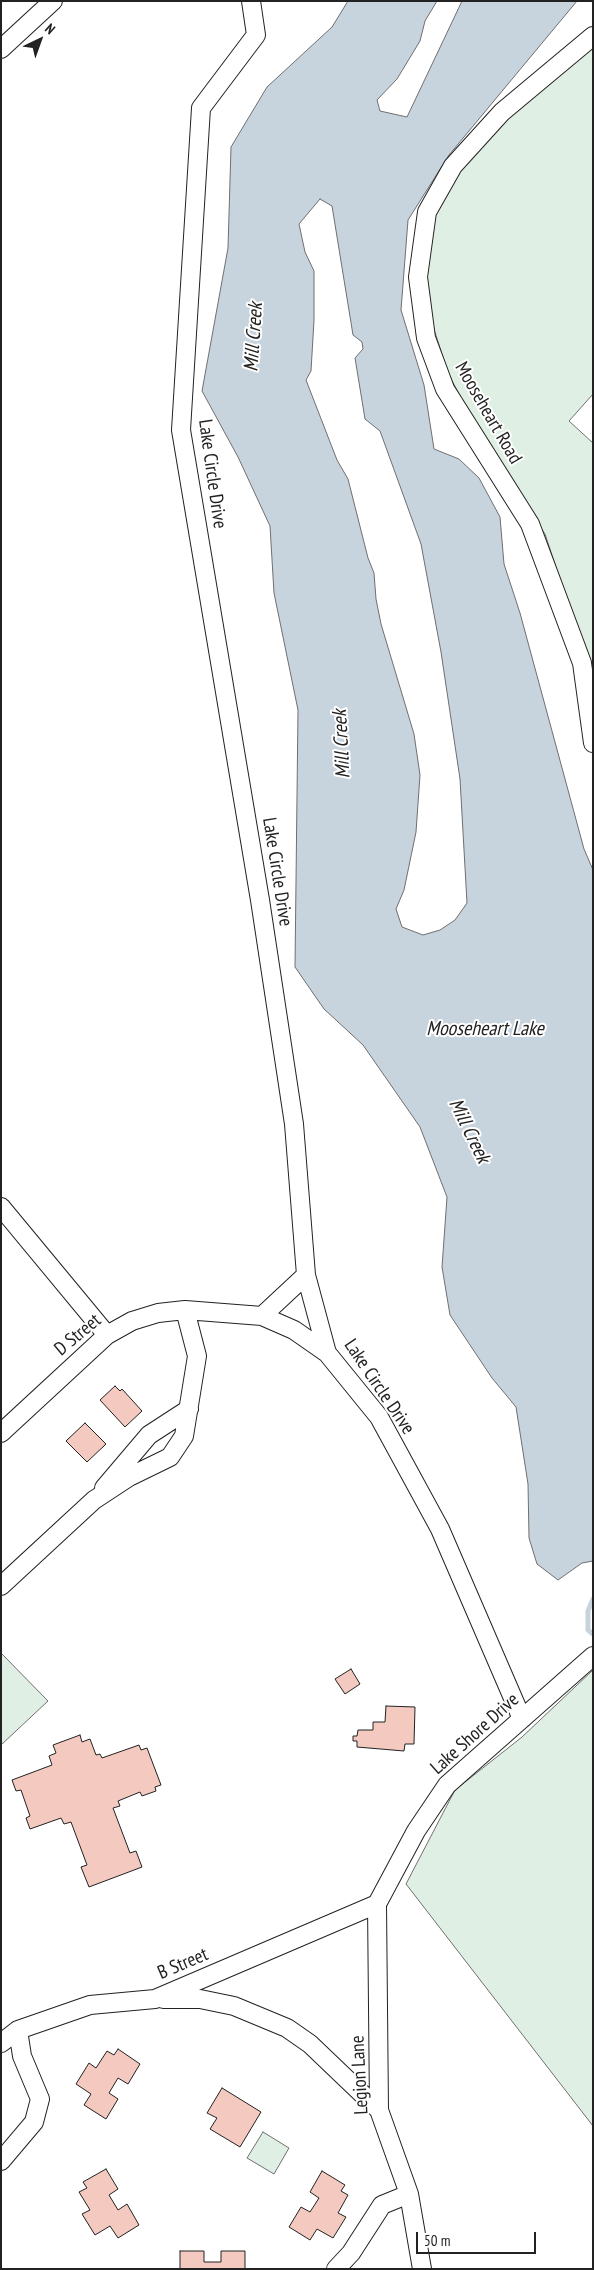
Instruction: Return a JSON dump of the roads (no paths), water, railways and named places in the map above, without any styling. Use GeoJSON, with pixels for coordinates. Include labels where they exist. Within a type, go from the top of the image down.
{"type":"FeatureCollection","features":[{"type":"Feature","properties":{"kind":"street"},"geometry":{"type":"LineString","coordinates":[[1,49],[53,1]]}},
{"type":"Feature","properties":{"kind":"street","name":"Lake Circle Drive"},"geometry":{"type":"LineString","coordinates":[[251,1],[256,35],[201,108],[181,430],[263,919],[294,1124],[306,1275],[327,1353],[379,1418],[440,1529],[522,1719]]}},
{"type":"Feature","properties":{"kind":"street","name":"Mooseheart Road"},"geometry":{"type":"LineString","coordinates":[[593,36],[502,112],[453,166],[427,212],[418,277],[426,338],[446,389],[530,524],[582,663],[593,743]]}},
{"type":"Feature","properties":{"kind":"street"},"geometry":{"type":"LineString","coordinates":[[1,1207],[107,1335]]}},
{"type":"Feature","properties":{"kind":"street"},"geometry":{"type":"LineString","coordinates":[[262,1316],[306,1275]]}},
{"type":"Feature","properties":{"kind":"street"},"geometry":{"type":"LineString","coordinates":[[94,1500],[129,1478],[170,1457],[184,1436],[197,1356],[184,1310]]}},
{"type":"Feature","properties":{"kind":"street","name":"D Street"},"geometry":{"type":"LineString","coordinates":[[1,1433],[107,1335],[132,1320],[158,1312],[184,1310],[262,1316],[294,1330],[327,1353]]}},
{"type":"Feature","properties":{"kind":"street"},"geometry":{"type":"LineString","coordinates":[[1,1586],[94,1500],[149,1435],[189,1410]]}},
{"type":"Feature","properties":{"kind":"street","name":"Lake Shore Drive"},"geometry":{"type":"LineString","coordinates":[[377,1904],[416,1831],[447,1785],[591,1659]]}},
{"type":"Feature","properties":{"kind":"street","name":"B Street"},"geometry":{"type":"LineString","coordinates":[[1,2042],[18,2030],[90,2005],[155,1999],[377,1904]]}},
{"type":"Feature","properties":{"kind":"street","name":"Legion Lane"},"geometry":{"type":"LineString","coordinates":[[377,1904],[379,2110],[409,2194],[422,2269]]}},
{"type":"Feature","properties":{"kind":"street"},"geometry":{"type":"LineString","coordinates":[[155,1999],[200,1999],[225,2004],[261,2015],[287,2028],[310,2044],[379,2110]]}},
{"type":"Feature","properties":{"kind":"street"},"geometry":{"type":"LineString","coordinates":[[1,2161],[34,2122],[40,2098],[22,2056],[18,2030]]}},
{"type":"Feature","properties":{"kind":"street"},"geometry":{"type":"LineString","coordinates":[[336,2269],[351,2253],[382,2205],[409,2194]]}},
{"type":"Feature","properties":{"kind":"water","name":"Mooseheart Lake"},"geometry":{"type":"Polygon","coordinates":[[[348,1],[437,1],[425,21],[420,41],[397,79],[377,100],[380,111],[407,117],[462,1],[577,1],[449,155],[408,220],[401,310],[424,385],[434,449],[459,459],[479,478],[500,517],[504,564],[520,613],[584,849],[593,870],[593,1561],[582,1563],[558,1580],[537,1564],[529,1538],[528,1484],[516,1407],[492,1378],[450,1315],[442,1267],[447,1197],[420,1127],[363,1045],[324,1009],[295,967],[298,710],[274,593],[270,526],[238,457],[202,391],[228,248],[231,147],[267,87],[332,27],[348,1]],[[320,199],[299,224],[305,252],[314,271],[311,371],[306,380],[337,460],[348,479],[368,558],[374,573],[376,599],[381,624],[414,734],[420,775],[416,832],[404,890],[396,909],[402,927],[423,935],[440,930],[455,920],[467,903],[460,779],[441,652],[421,544],[380,431],[365,419],[355,358],[363,349],[362,342],[353,335],[332,206],[320,199]]]}},
{"type":"Feature","properties":{"kind":"waterway"},"geometry":{"type":"LineString","coordinates":[[593,1599],[588,1611],[588,1630],[593,1634]]}},
{"type":"Feature","properties":{"kind":"water label","name":"Mill Creek"},"geometry":{"type":"Point","coordinates":[254,337]}},
{"type":"Feature","properties":{"kind":"water label","name":"Mill Creek"},"geometry":{"type":"Point","coordinates":[342,744]}},
{"type":"Feature","properties":{"kind":"water label","name":"Mill Creek"},"geometry":{"type":"Point","coordinates":[469,1131]}}]}
